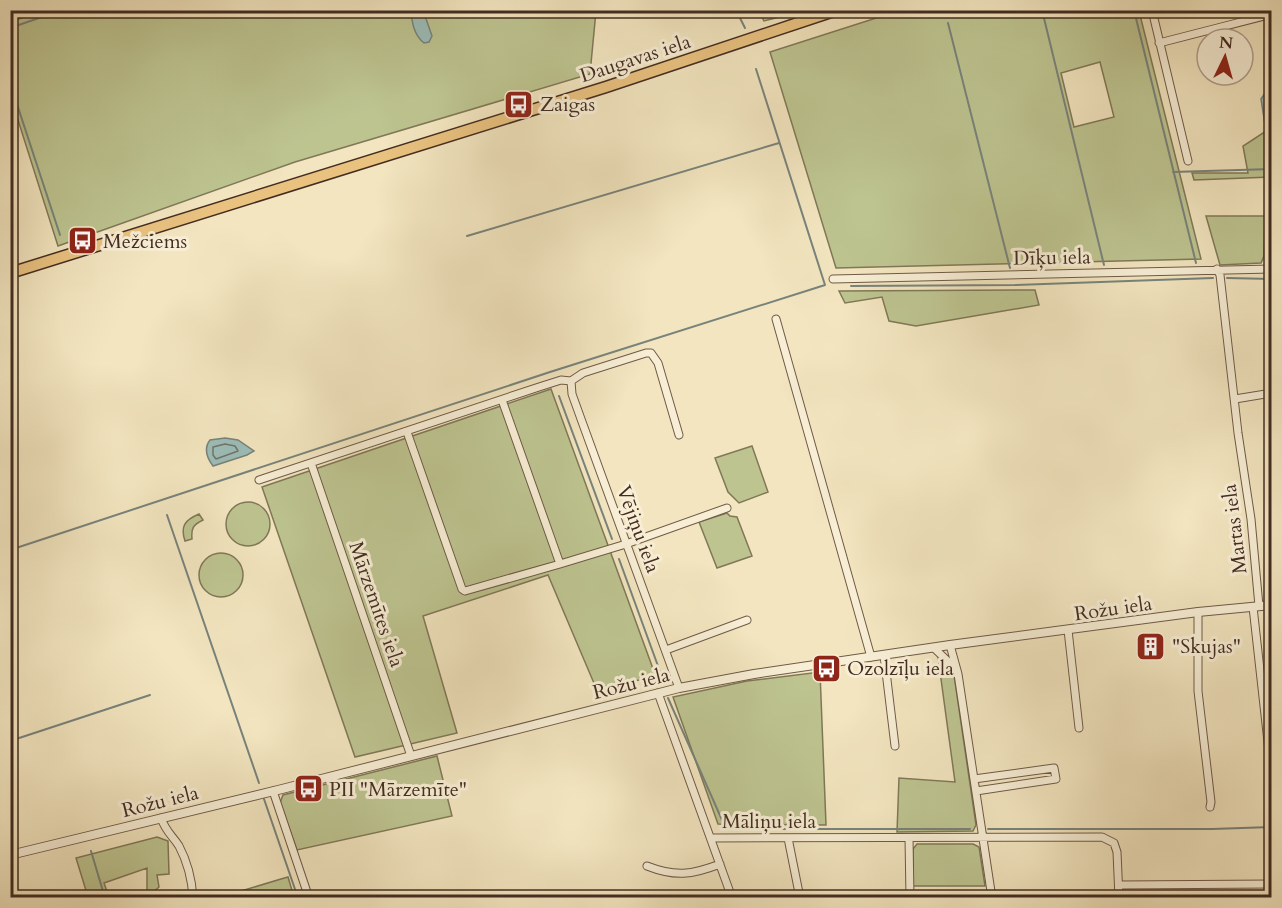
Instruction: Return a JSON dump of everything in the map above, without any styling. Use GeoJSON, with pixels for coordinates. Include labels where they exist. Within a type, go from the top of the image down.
{"type":"FeatureCollection","features":[{"type":"Feature","properties":{"kind":"main road","name":"Daugavas iela"},"geometry":{"type":"LineString","coordinates":[[10,273],[479,127],[837,10]]}},
{"type":"Feature","properties":{"kind":"street"},"geometry":{"type":"LineString","coordinates":[[1152,10],[1188,162]]}},
{"type":"Feature","properties":{"kind":"street"},"geometry":{"type":"LineString","coordinates":[[1159,43],[1272,14]]}},
{"type":"Feature","properties":{"kind":"street","name":"Martas iela"},"geometry":{"type":"LineString","coordinates":[[1217,269],[1220,275],[1251,519],[1256,607],[1272,778]]}},
{"type":"Feature","properties":{"kind":"street","name":"Dīķu iela"},"geometry":{"type":"LineString","coordinates":[[833,279],[1272,269]]}},
{"type":"Feature","properties":{"kind":"street"},"geometry":{"type":"LineString","coordinates":[[776,319],[871,657]]}},
{"type":"Feature","properties":{"kind":"street"},"geometry":{"type":"LineString","coordinates":[[259,480],[561,381],[571,381],[583,373],[646,353],[651,353],[658,363],[679,435]]}},
{"type":"Feature","properties":{"kind":"street","name":"Vējiņu iela"},"geometry":{"type":"LineString","coordinates":[[571,381],[572,394],[679,688]]}},
{"type":"Feature","properties":{"kind":"street"},"geometry":{"type":"LineString","coordinates":[[1234,399],[1272,393]]}},
{"type":"Feature","properties":{"kind":"street"},"geometry":{"type":"LineString","coordinates":[[502,400],[560,564]]}},
{"type":"Feature","properties":{"kind":"street"},"geometry":{"type":"LineString","coordinates":[[407,432],[465,591],[626,544],[727,508]]}},
{"type":"Feature","properties":{"kind":"street","name":"Mārzemītes iela"},"geometry":{"type":"LineString","coordinates":[[311,463],[411,756]]}},
{"type":"Feature","properties":{"kind":"street","name":"Rožu iela"},"geometry":{"type":"LineString","coordinates":[[10,855],[679,688],[754,674],[950,645],[1198,612],[1272,605]]}},
{"type":"Feature","properties":{"kind":"street"},"geometry":{"type":"LineString","coordinates":[[1198,612],[1198,691],[1210,807]]}},
{"type":"Feature","properties":{"kind":"street"},"geometry":{"type":"LineString","coordinates":[[666,650],[747,620]]}},
{"type":"Feature","properties":{"kind":"street"},"geometry":{"type":"LineString","coordinates":[[1068,630],[1078,728]]}},
{"type":"Feature","properties":{"kind":"street"},"geometry":{"type":"LineString","coordinates":[[950,645],[957,669],[992,897]]}},
{"type":"Feature","properties":{"kind":"street"},"geometry":{"type":"LineString","coordinates":[[934,648],[957,669]]}},
{"type":"Feature","properties":{"kind":"street"},"geometry":{"type":"LineString","coordinates":[[884,655],[895,746]]}},
{"type":"Feature","properties":{"kind":"street","name":"Māliņu iela"},"geometry":{"type":"LineString","coordinates":[[658,693],[711,838],[1102,837],[1114,843],[1117,852],[1119,885]]}},
{"type":"Feature","properties":{"kind":"street"},"geometry":{"type":"LineString","coordinates":[[974,779],[1054,768],[1056,779],[976,791]]}},
{"type":"Feature","properties":{"kind":"street"},"geometry":{"type":"LineString","coordinates":[[273,791],[309,897]]}},
{"type":"Feature","properties":{"kind":"street"},"geometry":{"type":"LineString","coordinates":[[160,818],[166,832],[182,853],[194,897]]}},
{"type":"Feature","properties":{"kind":"street"},"geometry":{"type":"LineString","coordinates":[[711,838],[732,897]]}},
{"type":"Feature","properties":{"kind":"street"},"geometry":{"type":"LineString","coordinates":[[788,838],[800,897]]}},
{"type":"Feature","properties":{"kind":"street"},"geometry":{"type":"LineString","coordinates":[[909,838],[910,897]]}},
{"type":"Feature","properties":{"kind":"street"},"geometry":{"type":"LineString","coordinates":[[647,866],[658,870],[688,874],[720,864]]}},
{"type":"Feature","properties":{"kind":"street"},"geometry":{"type":"LineString","coordinates":[[1119,897],[1119,885],[1272,884]]}},
{"type":"Feature","properties":{"kind":"green space"},"geometry":{"type":"Polygon","coordinates":[[[45,10],[596,11],[590,74],[295,162],[58,246],[11,98],[10,22],[45,10]]]}},
{"type":"Feature","properties":{"kind":"green space"},"geometry":{"type":"Polygon","coordinates":[[[761,10],[804,11],[764,21],[760,14],[761,10]]]}},
{"type":"Feature","properties":{"kind":"green space"},"geometry":{"type":"Polygon","coordinates":[[[898,11],[1139,11],[1201,259],[836,268],[770,52],[898,11]],[[1100,62],[1061,73],[1074,127],[1114,117],[1100,62]]]}},
{"type":"Feature","properties":{"kind":"green space"},"geometry":{"type":"Polygon","coordinates":[[[1266,131],[1271,138],[1271,177],[1194,180],[1192,173],[1248,173],[1243,146],[1266,131]]]}},
{"type":"Feature","properties":{"kind":"green space"},"geometry":{"type":"Polygon","coordinates":[[[1206,216],[1265,216],[1264,256],[1261,263],[1220,265],[1206,216]]]}},
{"type":"Feature","properties":{"kind":"green space"},"geometry":{"type":"Polygon","coordinates":[[[1035,290],[1039,305],[916,326],[889,321],[882,297],[845,303],[839,291],[1035,290]]]}},
{"type":"Feature","properties":{"kind":"green space"},"geometry":{"type":"Polygon","coordinates":[[[551,389],[656,677],[596,688],[548,575],[423,616],[457,733],[355,757],[262,487],[551,389]]]}},
{"type":"Feature","properties":{"kind":"green space"},"geometry":{"type":"Polygon","coordinates":[[[752,446],[768,492],[739,503],[728,492],[715,458],[752,446]]]}},
{"type":"Feature","properties":{"kind":"green space"},"geometry":{"type":"Polygon","coordinates":[[[248,502],[264,508],[270,524],[264,540],[248,546],[232,540],[226,524],[232,508],[248,502]]]}},
{"type":"Feature","properties":{"kind":"green space"},"geometry":{"type":"Polygon","coordinates":[[[727,513],[737,517],[752,556],[717,568],[699,522],[727,513]]]}},
{"type":"Feature","properties":{"kind":"green space"},"geometry":{"type":"Polygon","coordinates":[[[199,514],[203,520],[193,527],[192,539],[185,541],[183,531],[185,524],[199,514]]]}},
{"type":"Feature","properties":{"kind":"green space"},"geometry":{"type":"Polygon","coordinates":[[[221,553],[237,559],[243,575],[237,591],[221,597],[205,591],[199,575],[205,559],[221,553]]]}},
{"type":"Feature","properties":{"kind":"green space"},"geometry":{"type":"Polygon","coordinates":[[[940,656],[954,675],[976,825],[973,831],[897,832],[899,778],[955,782],[938,657],[940,656]]]}},
{"type":"Feature","properties":{"kind":"green space"},"geometry":{"type":"Polygon","coordinates":[[[820,672],[826,825],[718,824],[673,697],[747,681],[820,672]]]}},
{"type":"Feature","properties":{"kind":"green space"},"geometry":{"type":"Polygon","coordinates":[[[437,756],[452,816],[297,850],[280,803],[283,795],[437,756]]]}},
{"type":"Feature","properties":{"kind":"green space"},"geometry":{"type":"Polygon","coordinates":[[[157,837],[168,841],[169,874],[157,875],[159,887],[151,894],[147,891],[147,868],[104,883],[109,897],[88,897],[76,858],[157,837]]]}},
{"type":"Feature","properties":{"kind":"green space"},"geometry":{"type":"Polygon","coordinates":[[[917,844],[973,844],[979,847],[985,886],[913,886],[913,849],[917,844]]]}},
{"type":"Feature","properties":{"kind":"green space"},"geometry":{"type":"Polygon","coordinates":[[[288,877],[294,897],[221,897],[281,879],[288,877]]]}},
{"type":"Feature","properties":{"kind":"water"},"geometry":{"type":"Polygon","coordinates":[[[411,11],[424,13],[432,36],[429,42],[424,43],[416,33],[411,11]]]}},
{"type":"Feature","properties":{"kind":"water"},"geometry":{"type":"Polygon","coordinates":[[[1271,84],[1271,138],[1266,131],[1261,99],[1271,84]]]}},
{"type":"Feature","properties":{"kind":"water"},"geometry":{"type":"Polygon","coordinates":[[[225,438],[238,440],[254,451],[213,466],[207,453],[208,443],[210,440],[225,438]]]}},
{"type":"Feature","properties":{"kind":"waterway"},"geometry":{"type":"LineString","coordinates":[[10,28],[62,10]]}},
{"type":"Feature","properties":{"kind":"waterway"},"geometry":{"type":"LineString","coordinates":[[654,10],[673,16]]}},
{"type":"Feature","properties":{"kind":"waterway"},"geometry":{"type":"LineString","coordinates":[[736,10],[745,28]]}},
{"type":"Feature","properties":{"kind":"waterway"},"geometry":{"type":"LineString","coordinates":[[1042,10],[1104,265]]}},
{"type":"Feature","properties":{"kind":"waterway"},"geometry":{"type":"LineString","coordinates":[[1134,10],[1196,263]]}},
{"type":"Feature","properties":{"kind":"waterway"},"geometry":{"type":"LineString","coordinates":[[948,23],[1010,268]]}},
{"type":"Feature","properties":{"kind":"waterway"},"geometry":{"type":"LineString","coordinates":[[10,550],[550,372],[825,285],[756,69]]}},
{"type":"Feature","properties":{"kind":"waterway"},"geometry":{"type":"LineString","coordinates":[[10,83],[60,235]]}},
{"type":"Feature","properties":{"kind":"waterway"},"geometry":{"type":"LineString","coordinates":[[467,236],[779,143]]}},
{"type":"Feature","properties":{"kind":"waterway"},"geometry":{"type":"LineString","coordinates":[[1173,172],[1272,169]]}},
{"type":"Feature","properties":{"kind":"waterway"},"geometry":{"type":"LineString","coordinates":[[851,286],[1015,285],[1213,278]]}},
{"type":"Feature","properties":{"kind":"waterway"},"geometry":{"type":"LineString","coordinates":[[1227,278],[1272,279]]}},
{"type":"Feature","properties":{"kind":"waterway"},"geometry":{"type":"LineString","coordinates":[[559,396],[612,539]]}},
{"type":"Feature","properties":{"kind":"waterway"},"geometry":{"type":"LineString","coordinates":[[167,515],[259,783]]}},
{"type":"Feature","properties":{"kind":"waterway"},"geometry":{"type":"LineString","coordinates":[[619,559],[662,677]]}},
{"type":"Feature","properties":{"kind":"waterway"},"geometry":{"type":"LineString","coordinates":[[10,741],[150,695]]}},
{"type":"Feature","properties":{"kind":"waterway"},"geometry":{"type":"LineString","coordinates":[[668,698],[726,829],[970,829]]}},
{"type":"Feature","properties":{"kind":"waterway"},"geometry":{"type":"LineString","coordinates":[[264,799],[298,898]]}},
{"type":"Feature","properties":{"kind":"waterway"},"geometry":{"type":"LineString","coordinates":[[988,829],[1272,827]]}},
{"type":"Feature","properties":{"kind":"waterway"},"geometry":{"type":"LineString","coordinates":[[91,851],[105,898]]}},
{"type":"Feature","properties":{"kind":"place","name":"Zaigas"},"geometry":{"type":"Point","coordinates":[519,104]}},
{"type":"Feature","properties":{"kind":"place","name":"Mežciems"},"geometry":{"type":"Point","coordinates":[82,241]}},
{"type":"Feature","properties":{"kind":"place","name":"\"Skujas\""},"geometry":{"type":"Point","coordinates":[1151,646]}},
{"type":"Feature","properties":{"kind":"place","name":"Ozolzīļu iela"},"geometry":{"type":"Point","coordinates":[826,668]}},
{"type":"Feature","properties":{"kind":"place","name":"PII \"Mārzemīte\""},"geometry":{"type":"Point","coordinates":[308,789]}}]}
